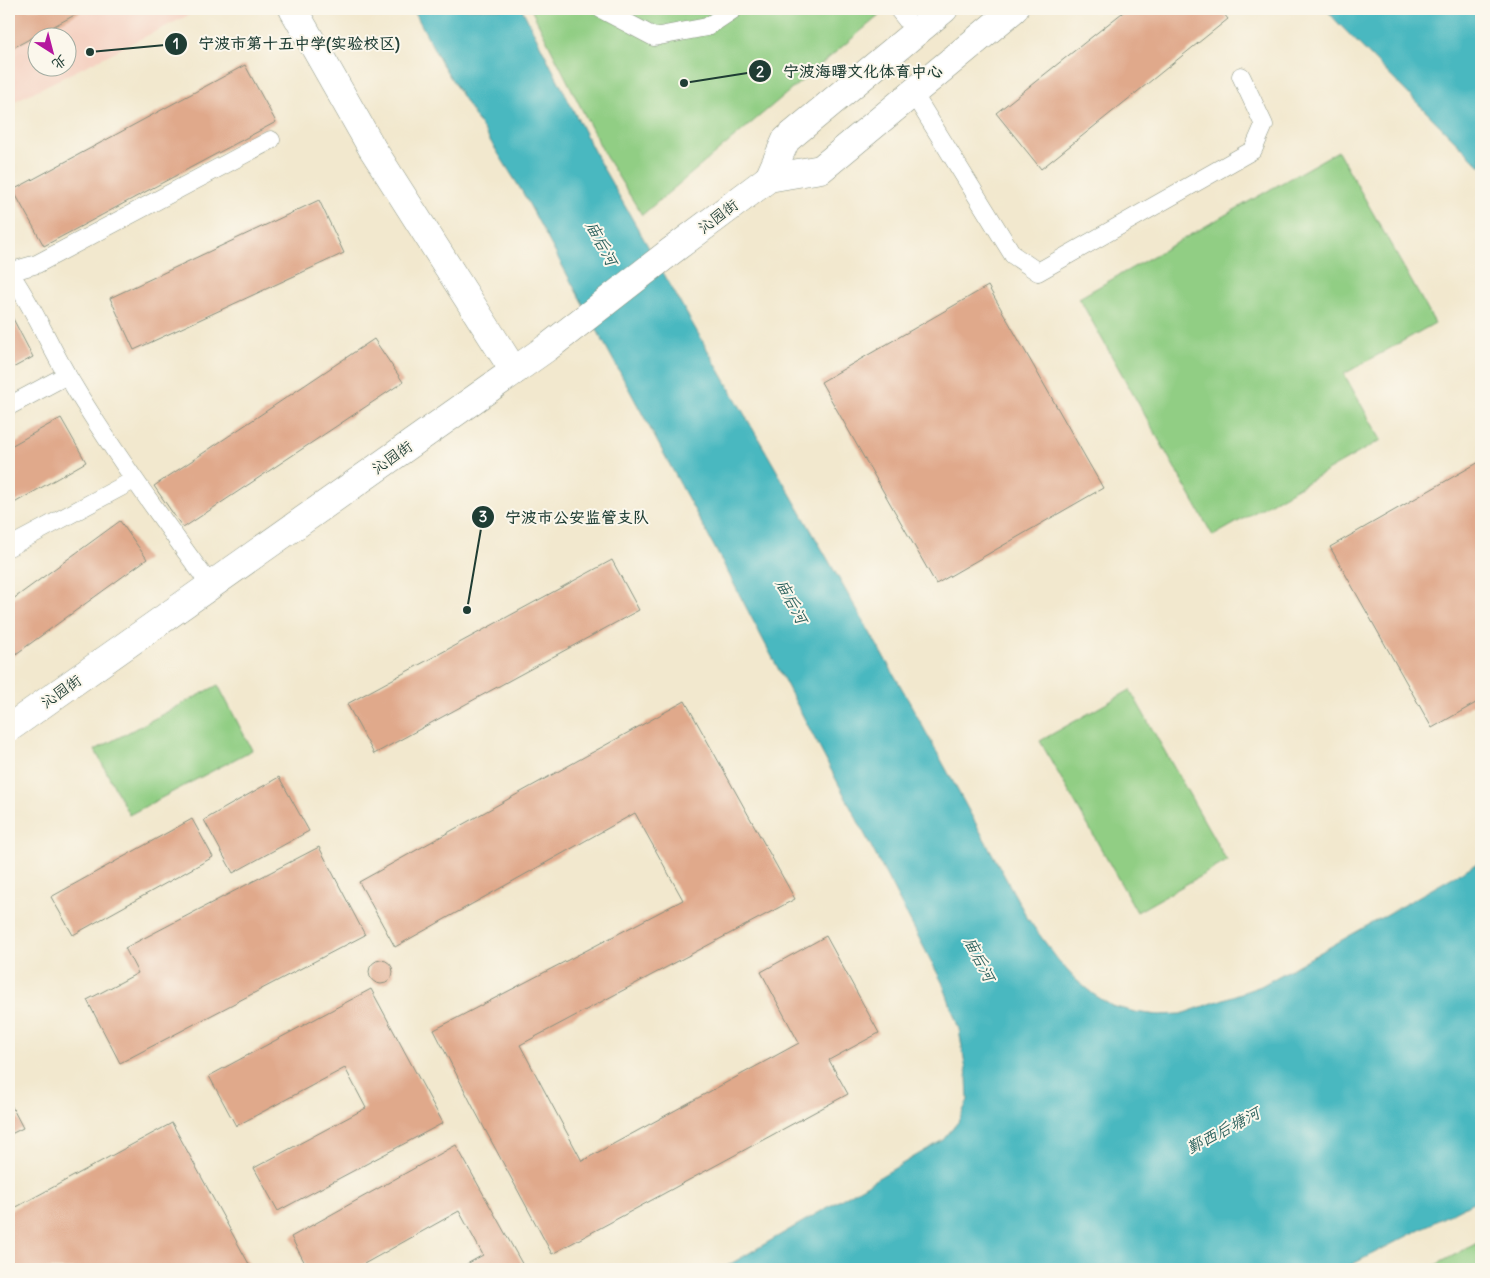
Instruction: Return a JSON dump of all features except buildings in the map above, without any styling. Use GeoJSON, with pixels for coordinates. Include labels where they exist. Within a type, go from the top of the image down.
{"type":"FeatureCollection","features":[{"type":"Feature","properties":{"kind":"street"},"geometry":{"type":"LineString","coordinates":[[293,9],[372,148],[514,371]]}},
{"type":"Feature","properties":{"kind":"street","name":"沁园街"},"geometry":{"type":"LineString","coordinates":[[769,178],[786,140],[944,9]]}},
{"type":"Feature","properties":{"kind":"street","name":"沁园街"},"geometry":{"type":"LineString","coordinates":[[9,728],[548,347],[769,178],[821,170],[1014,9]]}},
{"type":"Feature","properties":{"kind":"lane"},"geometry":{"type":"LineString","coordinates":[[601,9],[654,37],[707,27],[734,9]]}},
{"type":"Feature","properties":{"kind":"lane"},"geometry":{"type":"LineString","coordinates":[[898,9],[916,32]]}},
{"type":"Feature","properties":{"kind":"lane"},"geometry":{"type":"LineString","coordinates":[[913,93],[1013,255],[1038,272],[1253,150],[1264,125],[1241,76]]}},
{"type":"Feature","properties":{"kind":"lane"},"geometry":{"type":"LineString","coordinates":[[210,585],[134,480],[67,375],[21,289],[9,272],[37,264],[270,140]]}},
{"type":"Feature","properties":{"kind":"lane"},"geometry":{"type":"LineString","coordinates":[[9,406],[67,375]]}},
{"type":"Feature","properties":{"kind":"lane"},"geometry":{"type":"LineString","coordinates":[[9,548],[134,480]]}},
{"type":"Feature","properties":{"kind":"shaded area"},"geometry":{"type":"Polygon","coordinates":[[[9,9],[201,9],[78,70],[78,28],[28,28],[28,78],[62,78],[9,104],[9,9]]]}},
{"type":"Feature","properties":{"kind":"green space"},"geometry":{"type":"Polygon","coordinates":[[[531,9],[887,9],[642,215],[606,157],[531,9]]]}},
{"type":"Feature","properties":{"kind":"green space"},"geometry":{"type":"Polygon","coordinates":[[[1338,151],[1435,323],[1344,374],[1381,440],[1213,536],[1079,298],[1338,151]]]}},
{"type":"Feature","properties":{"kind":"green space"},"geometry":{"type":"Polygon","coordinates":[[[218,685],[252,750],[129,815],[95,750],[218,685]]]}},
{"type":"Feature","properties":{"kind":"green space"},"geometry":{"type":"Polygon","coordinates":[[[1130,690],[1227,861],[1137,912],[1040,741],[1130,690]]]}},
{"type":"Feature","properties":{"kind":"green space"},"geometry":{"type":"Polygon","coordinates":[[[1481,1241],[1481,1269],[1428,1269],[1481,1241]]]}},
{"type":"Feature","properties":{"kind":"water"},"geometry":{"type":"Polygon","coordinates":[[[413,9],[522,9],[599,161],[904,692],[1028,919],[1058,960],[1075,979],[1093,994],[1112,1006],[1135,1012],[1158,1015],[1181,1014],[1261,986],[1481,861],[1481,1198],[1343,1269],[722,1269],[943,1140],[958,1122],[968,1100],[967,1076],[959,1029],[943,984],[724,565],[523,193],[442,64],[413,9]]]}},
{"type":"Feature","properties":{"kind":"water"},"geometry":{"type":"Polygon","coordinates":[[[1326,9],[1481,9],[1481,167],[1338,23],[1326,9]]]}},
{"type":"Feature","properties":{"kind":"place","name":"宁波市第十五中学(实验校区)"},"geometry":{"type":"Point","coordinates":[90,52]}},
{"type":"Feature","properties":{"kind":"place","name":"宁波海曙文化体育中心"},"geometry":{"type":"Point","coordinates":[684,83]}},
{"type":"Feature","properties":{"kind":"place","name":"宁波市公安监管支队"},"geometry":{"type":"Point","coordinates":[467,610]}},
{"type":"Feature","properties":{"kind":"water label","name":"庙后河"},"geometry":{"type":"Point","coordinates":[602,243]}},
{"type":"Feature","properties":{"kind":"water label","name":"庙后河"},"geometry":{"type":"Point","coordinates":[792,601]}},
{"type":"Feature","properties":{"kind":"water label","name":"庙后河"},"geometry":{"type":"Point","coordinates":[980,959]}},
{"type":"Feature","properties":{"kind":"water label","name":"鄞西后塘河"},"geometry":{"type":"Point","coordinates":[1223,1130]}}]}
